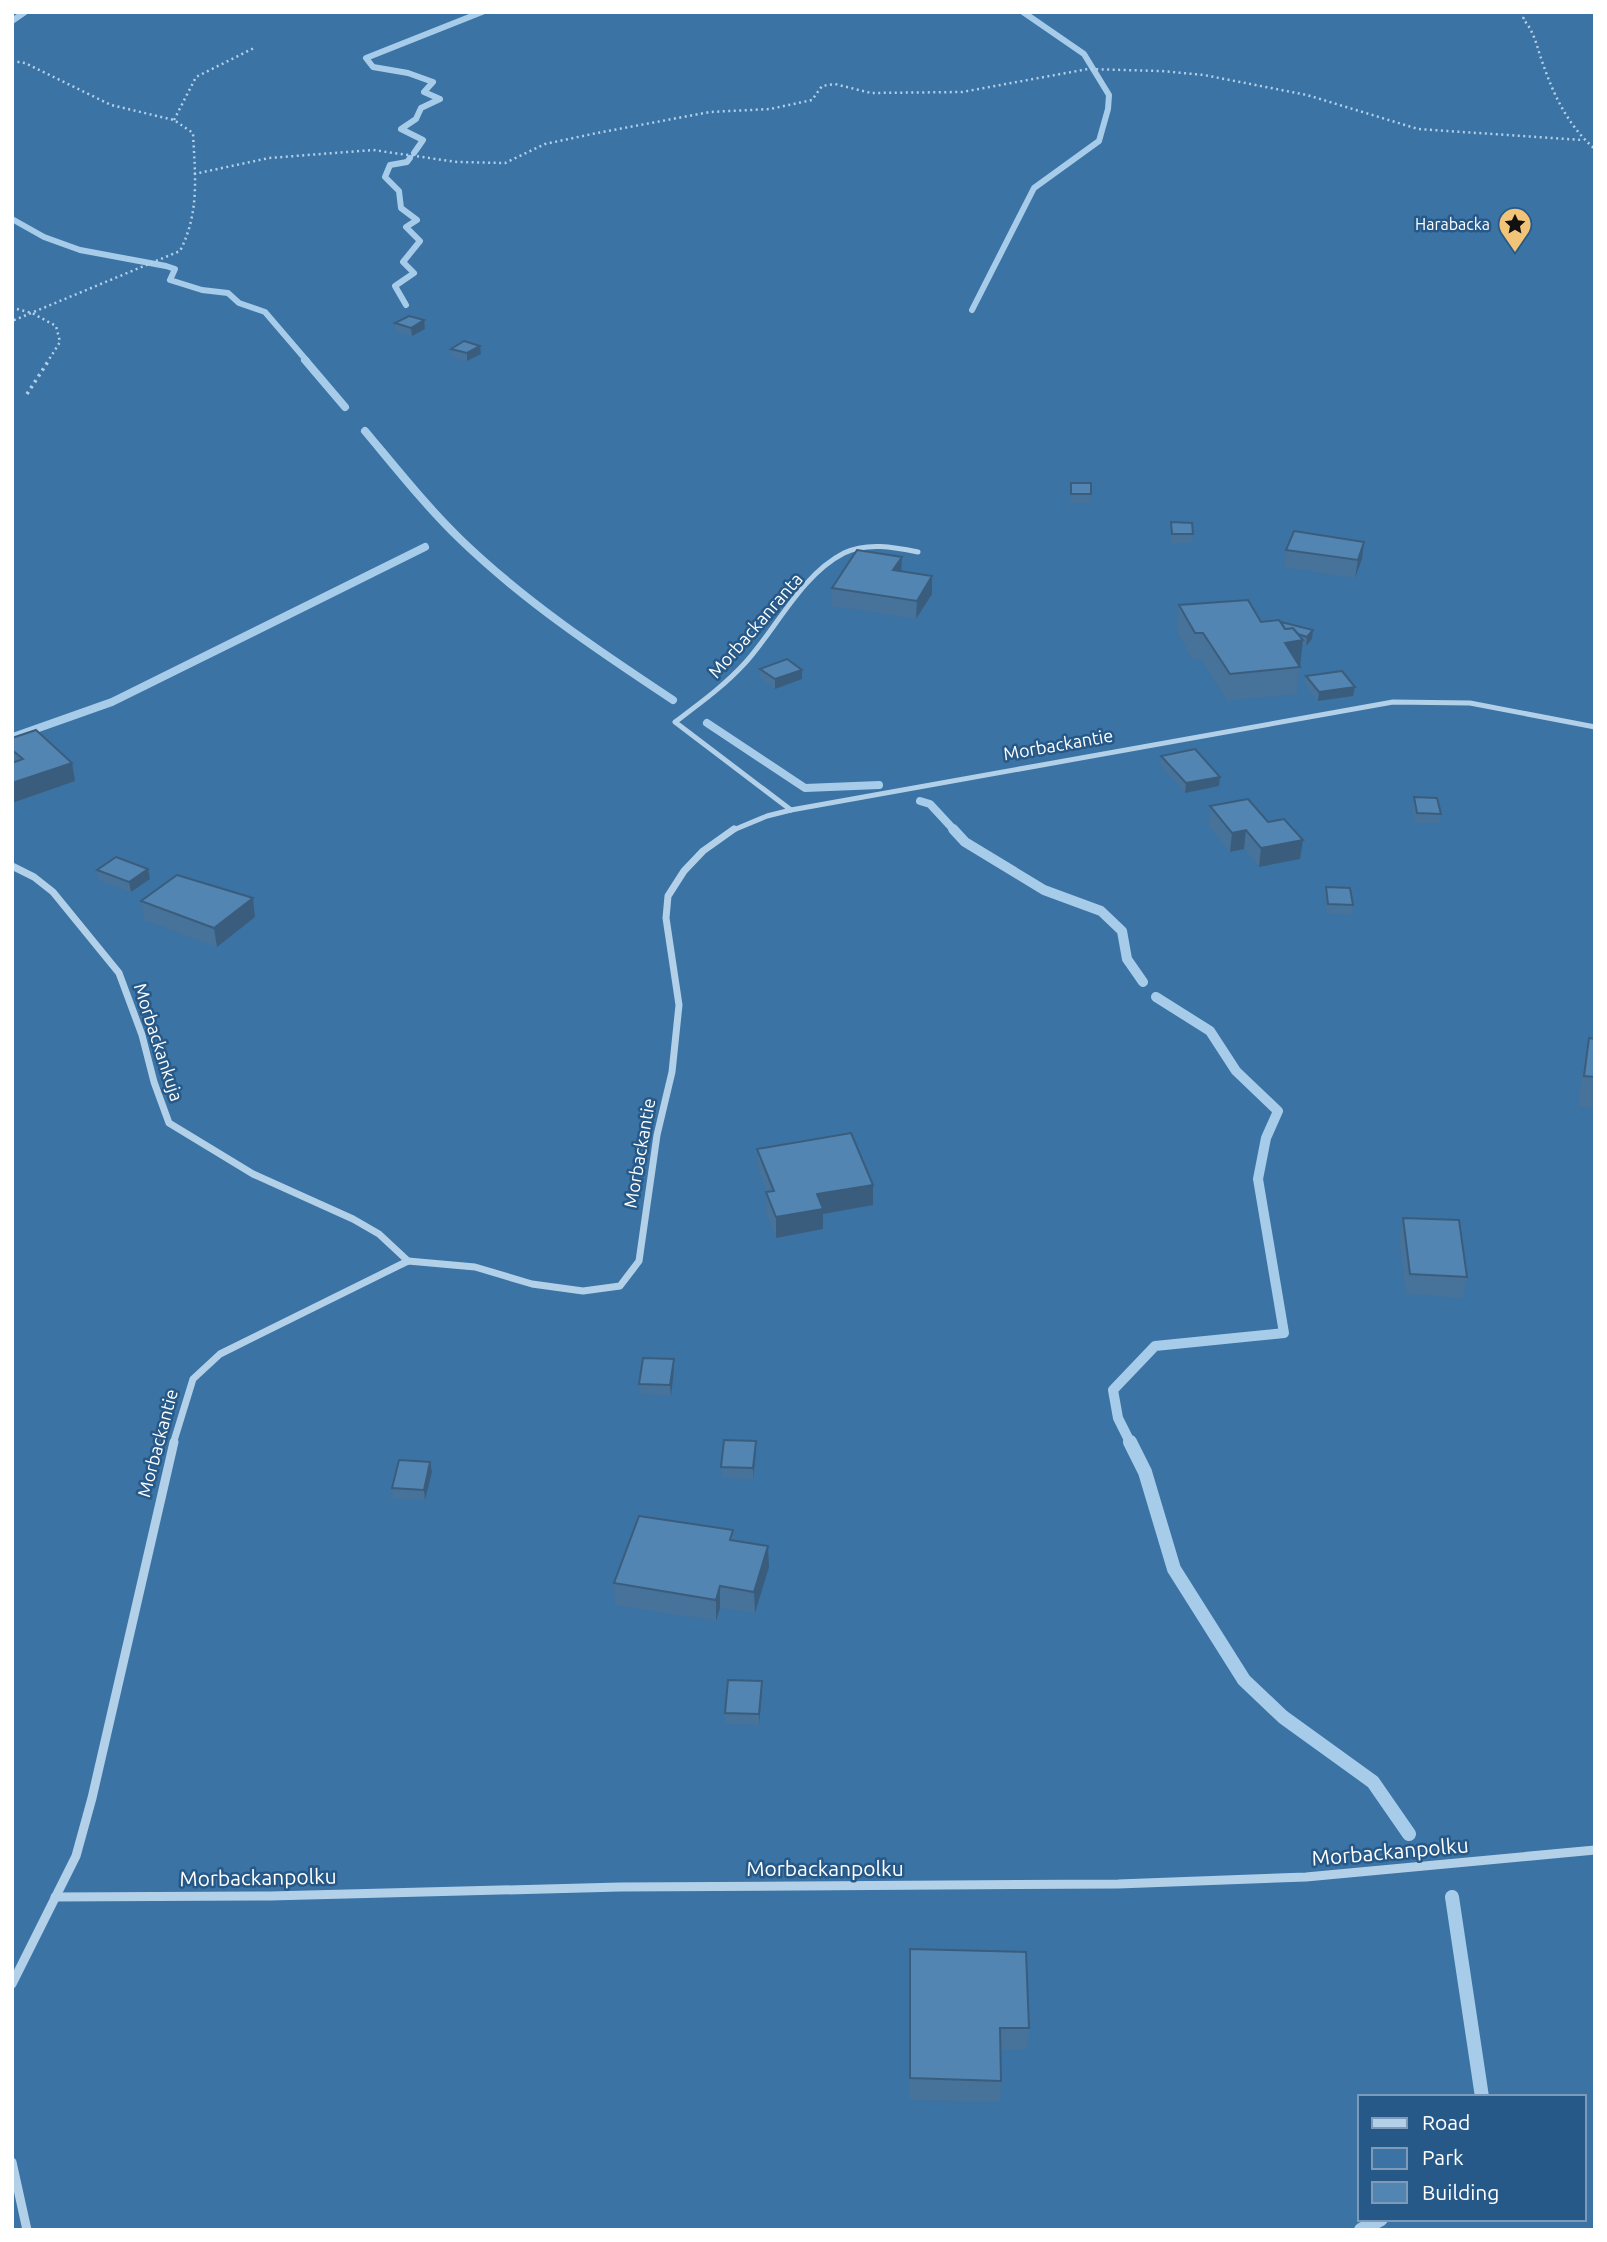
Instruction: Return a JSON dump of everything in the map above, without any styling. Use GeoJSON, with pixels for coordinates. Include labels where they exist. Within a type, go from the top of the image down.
{"type":"FeatureCollection","features":[{"type":"Feature","properties":{"kind":"street","name":"Morbackanranta"},"geometry":{"type":"LineString","coordinates":[[791,810],[675,722],[725,683],[815,576],[832,560],[847,552],[869,546],[918,552]]}},
{"type":"Feature","properties":{"kind":"street","name":"Morbackantie"},"geometry":{"type":"LineString","coordinates":[[12,1984],[76,1856],[92,1798],[179,1419],[193,1379],[220,1354],[240,1343],[332,1301],[408,1261],[475,1267],[532,1284],[583,1292],[620,1286],[639,1261],[657,1135],[672,1072],[679,1005],[666,918],[668,896],[684,871],[703,852],[733,830],[767,816],[791,810],[1393,702],[1465,700],[1510,707],[1595,727]]}},
{"type":"Feature","properties":{"kind":"street","name":"Morbackankuja"},"geometry":{"type":"LineString","coordinates":[[12,866],[34,877],[53,892],[119,973],[142,1035],[154,1082],[169,1123],[253,1174],[362,1224],[379,1234],[408,1261]]}},
{"type":"Feature","properties":{"kind":"street","name":"Morbackanpolku"},"geometry":{"type":"LineString","coordinates":[[55,1897],[270,1896],[620,1887],[1118,1884],[1306,1877],[1595,1850]]}},
{"type":"Feature","properties":{"kind":"street"},"geometry":{"type":"LineString","coordinates":[[12,2162],[27,2230]]}},
{"type":"Feature","properties":{"kind":"path"},"geometry":{"type":"LineString","coordinates":[[1526,12],[1523,19],[1533,28],[1543,65],[1557,99],[1582,140],[1595,149]]}},
{"type":"Feature","properties":{"kind":"path"},"geometry":{"type":"LineString","coordinates":[[174,120],[196,77],[254,48]]}},
{"type":"Feature","properties":{"kind":"path"},"geometry":{"type":"LineString","coordinates":[[12,61],[25,64],[111,105],[174,120],[193,133],[194,174],[198,199],[193,230],[180,251],[12,321]]}},
{"type":"Feature","properties":{"kind":"path"},"geometry":{"type":"LineString","coordinates":[[194,174],[269,158],[373,150],[457,162],[505,163],[545,144],[597,133],[710,112],[770,109],[812,100],[821,86],[835,84],[871,93],[962,92],[1088,69],[1204,75],[1307,96],[1418,129],[1582,140]]}},
{"type":"Feature","properties":{"kind":"path"},"geometry":{"type":"LineString","coordinates":[[17,309],[32,313],[57,326],[60,342],[27,394]]}},
{"type":"Feature","properties":{"kind":"green space"},"geometry":{"type":"Polygon","coordinates":[[[12,12],[1595,12],[1595,2230],[12,2230],[12,12]]]}},
{"type":"Feature","properties":{"kind":"building"},"geometry":{"type":"Polygon","coordinates":[[[409,316],[424,320],[411,328],[395,323],[409,316]]]}},
{"type":"Feature","properties":{"kind":"building"},"geometry":{"type":"Polygon","coordinates":[[[464,341],[480,346],[467,353],[451,349],[464,341]]]}},
{"type":"Feature","properties":{"kind":"building"},"geometry":{"type":"Polygon","coordinates":[[[1071,483],[1091,483],[1091,494],[1071,494],[1071,483]]]}},
{"type":"Feature","properties":{"kind":"building"},"geometry":{"type":"Polygon","coordinates":[[[1171,522],[1192,523],[1193,534],[1172,534],[1171,522]]]}},
{"type":"Feature","properties":{"kind":"building"},"geometry":{"type":"Polygon","coordinates":[[[1294,531],[1364,542],[1358,560],[1286,550],[1294,531]]]}},
{"type":"Feature","properties":{"kind":"building"},"geometry":{"type":"Polygon","coordinates":[[[857,550],[902,557],[893,570],[932,576],[917,601],[832,588],[857,550]]]}},
{"type":"Feature","properties":{"kind":"building"},"geometry":{"type":"Polygon","coordinates":[[[1248,600],[1261,622],[1279,620],[1285,629],[1293,628],[1303,640],[1285,643],[1300,667],[1230,674],[1203,633],[1195,633],[1179,605],[1248,600]]]}},
{"type":"Feature","properties":{"kind":"building"},"geometry":{"type":"Polygon","coordinates":[[[1281,622],[1313,630],[1307,637],[1298,634],[1293,628],[1285,629],[1281,622]]]}},
{"type":"Feature","properties":{"kind":"building"},"geometry":{"type":"Polygon","coordinates":[[[787,659],[802,670],[775,679],[760,669],[787,659]]]}},
{"type":"Feature","properties":{"kind":"building"},"geometry":{"type":"Polygon","coordinates":[[[1342,671],[1355,687],[1319,692],[1306,676],[1342,671]]]}},
{"type":"Feature","properties":{"kind":"building"},"geometry":{"type":"Polygon","coordinates":[[[36,730],[72,763],[12,783],[12,763],[23,759],[12,750],[12,738],[36,730]]]}},
{"type":"Feature","properties":{"kind":"building"},"geometry":{"type":"Polygon","coordinates":[[[1195,749],[1220,777],[1186,783],[1161,756],[1195,749]]]}},
{"type":"Feature","properties":{"kind":"building"},"geometry":{"type":"Polygon","coordinates":[[[1414,797],[1437,798],[1441,814],[1417,813],[1414,797]]]}},
{"type":"Feature","properties":{"kind":"building"},"geometry":{"type":"Polygon","coordinates":[[[1248,799],[1268,822],[1284,819],[1303,840],[1261,848],[1246,830],[1232,833],[1210,806],[1248,799]]]}},
{"type":"Feature","properties":{"kind":"building"},"geometry":{"type":"Polygon","coordinates":[[[116,857],[148,869],[129,882],[97,870],[116,857]]]}},
{"type":"Feature","properties":{"kind":"building"},"geometry":{"type":"Polygon","coordinates":[[[177,875],[253,898],[214,928],[141,901],[177,875]]]}},
{"type":"Feature","properties":{"kind":"building"},"geometry":{"type":"Polygon","coordinates":[[[1326,887],[1350,888],[1353,905],[1328,904],[1326,887]]]}},
{"type":"Feature","properties":{"kind":"building"},"geometry":{"type":"Polygon","coordinates":[[[1589,1038],[1595,1039],[1595,1077],[1584,1076],[1589,1038]]]}},
{"type":"Feature","properties":{"kind":"building"},"geometry":{"type":"Polygon","coordinates":[[[851,1133],[873,1185],[817,1194],[823,1209],[776,1217],[766,1192],[774,1191],[757,1149],[851,1133]]]}},
{"type":"Feature","properties":{"kind":"building"},"geometry":{"type":"Polygon","coordinates":[[[1403,1218],[1459,1220],[1467,1277],[1410,1274],[1403,1218]]]}},
{"type":"Feature","properties":{"kind":"building"},"geometry":{"type":"Polygon","coordinates":[[[643,1358],[674,1359],[670,1385],[639,1384],[643,1358]]]}},
{"type":"Feature","properties":{"kind":"building"},"geometry":{"type":"Polygon","coordinates":[[[724,1440],[756,1441],[753,1468],[721,1467],[724,1440]]]}},
{"type":"Feature","properties":{"kind":"building"},"geometry":{"type":"Polygon","coordinates":[[[399,1460],[430,1462],[424,1490],[392,1488],[399,1460]]]}},
{"type":"Feature","properties":{"kind":"building"},"geometry":{"type":"Polygon","coordinates":[[[639,1516],[733,1530],[730,1540],[768,1546],[754,1592],[720,1586],[716,1600],[614,1583],[639,1516]]]}},
{"type":"Feature","properties":{"kind":"building"},"geometry":{"type":"Polygon","coordinates":[[[728,1680],[762,1681],[759,1714],[725,1713],[728,1680]]]}},
{"type":"Feature","properties":{"kind":"building"},"geometry":{"type":"Polygon","coordinates":[[[910,1949],[1026,1952],[1029,2028],[1000,2028],[1001,2081],[910,2078],[910,1949]]]}},
{"type":"Feature","properties":{"kind":"waterway"},"geometry":{"type":"LineString","coordinates":[[12,21],[25,12]]}},
{"type":"Feature","properties":{"kind":"waterway"},"geometry":{"type":"LineString","coordinates":[[414,153],[423,140],[401,129],[416,119],[421,108],[440,99],[424,92],[433,82],[408,73],[373,67],[366,58],[482,12]]}},
{"type":"Feature","properties":{"kind":"waterway"},"geometry":{"type":"LineString","coordinates":[[972,310],[1034,188],[1099,141],[1108,109],[1109,95],[1084,54],[1023,12]]}},
{"type":"Feature","properties":{"kind":"waterway"},"geometry":{"type":"LineString","coordinates":[[406,305],[395,286],[414,273],[403,262],[420,241],[406,227],[417,220],[401,208],[399,191],[385,177],[390,165],[407,162],[410,158]]}},
{"type":"Feature","properties":{"kind":"waterway"},"geometry":{"type":"LineString","coordinates":[[12,219],[44,237],[80,250],[166,266],[175,269],[170,280],[202,290],[228,293],[239,303],[265,312],[307,361]]}},
{"type":"Feature","properties":{"kind":"waterway"},"geometry":{"type":"LineString","coordinates":[[305,360],[345,407]]}},
{"type":"Feature","properties":{"kind":"waterway"},"geometry":{"type":"LineString","coordinates":[[365,431],[435,513],[484,562],[563,624],[673,700]]}},
{"type":"Feature","properties":{"kind":"waterway"},"geometry":{"type":"LineString","coordinates":[[13,737],[112,702],[425,547]]}},
{"type":"Feature","properties":{"kind":"waterway"},"geometry":{"type":"LineString","coordinates":[[707,723],[805,788],[879,785]]}},
{"type":"Feature","properties":{"kind":"waterway"},"geometry":{"type":"LineString","coordinates":[[920,801],[930,804],[955,831]]}},
{"type":"Feature","properties":{"kind":"waterway"},"geometry":{"type":"LineString","coordinates":[[953,829],[965,842],[1044,890],[1101,911],[1122,931],[1127,959],[1143,982]]}},
{"type":"Feature","properties":{"kind":"waterway"},"geometry":{"type":"LineString","coordinates":[[1156,997],[1210,1031],[1236,1071],[1278,1111],[1266,1138],[1258,1179],[1284,1333],[1155,1346],[1113,1390],[1118,1418],[1145,1472],[1174,1569],[1244,1680],[1283,1717],[1373,1782],[1409,1834]]}},
{"type":"Feature","properties":{"kind":"waterway"},"geometry":{"type":"LineString","coordinates":[[1452,1897],[1482,2095]]}},
{"type":"Feature","properties":{"kind":"waterway"},"geometry":{"type":"LineString","coordinates":[[1361,2230],[1377,2221]]}},
{"type":"Feature","properties":{"kind":"place","name":"Harabacka"},"geometry":{"type":"Point","coordinates":[1515,254]}}]}
